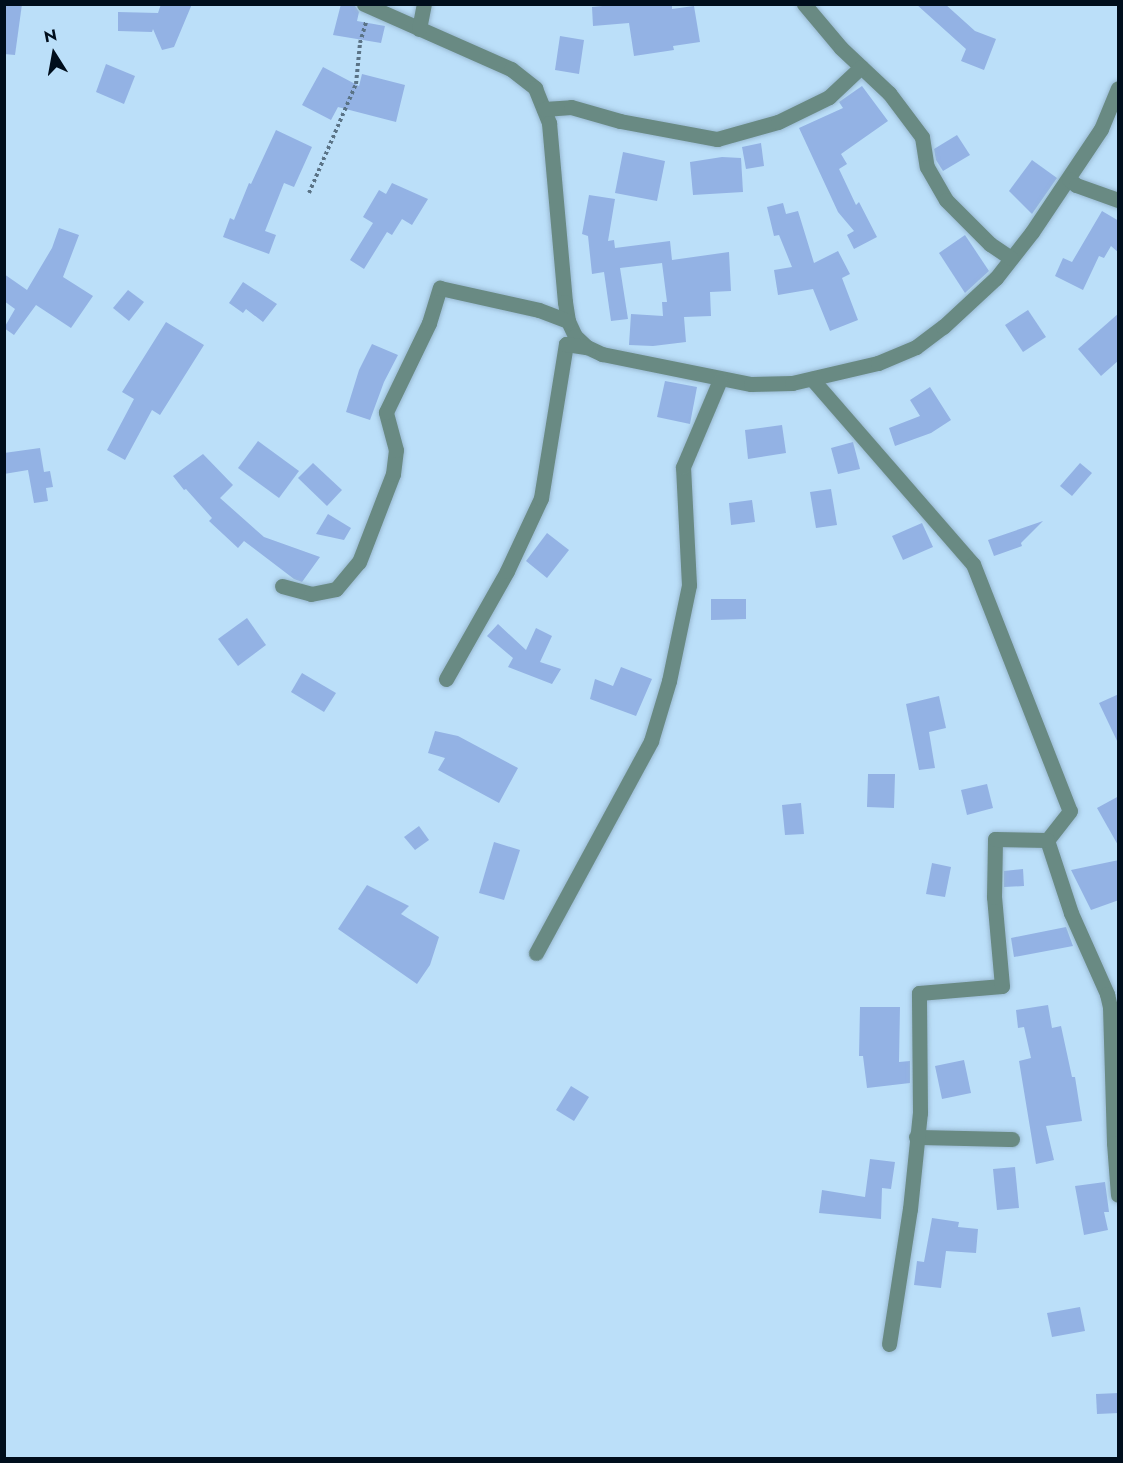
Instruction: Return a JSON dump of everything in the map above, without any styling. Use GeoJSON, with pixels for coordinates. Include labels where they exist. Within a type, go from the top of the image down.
{"type":"FeatureCollection","features":[{"type":"Feature","properties":{"kind":"street"},"geometry":{"type":"LineString","coordinates":[[419,29],[424,4]]}},
{"type":"Feature","properties":{"kind":"street"},"geometry":{"type":"LineString","coordinates":[[804,4],[841,48],[889,93],[922,136],[927,167],[946,200],[990,244],[1011,258]]}},
{"type":"Feature","properties":{"kind":"street"},"geometry":{"type":"LineString","coordinates":[[367,6],[511,69],[535,88],[549,123],[568,321],[575,336],[587,347]]}},
{"type":"Feature","properties":{"kind":"street"},"geometry":{"type":"LineString","coordinates":[[544,109],[571,107],[620,121],[717,139],[778,122],[829,97],[861,67]]}},
{"type":"Feature","properties":{"kind":"street"},"geometry":{"type":"LineString","coordinates":[[447,679],[507,571],[541,498],[566,344],[587,347],[602,354],[720,380],[751,384],[792,383],[812,379],[878,363],[916,347],[968,306],[1011,258],[1069,179],[1101,129],[1119,88]]}},
{"type":"Feature","properties":{"kind":"street"},"geometry":{"type":"LineString","coordinates":[[1069,179],[1076,185],[1119,200]]}},
{"type":"Feature","properties":{"kind":"street"},"geometry":{"type":"LineString","coordinates":[[282,586],[310,594],[336,589],[359,562],[393,474],[396,450],[386,412],[429,323],[440,288],[539,310],[568,321]]}},
{"type":"Feature","properties":{"kind":"street"},"geometry":{"type":"LineString","coordinates":[[812,379],[973,564],[1070,811],[1047,840]]}},
{"type":"Feature","properties":{"kind":"street"},"geometry":{"type":"LineString","coordinates":[[536,953],[651,741],[669,681],[689,585],[683,467],[720,380]]}},
{"type":"Feature","properties":{"kind":"street"},"geometry":{"type":"LineString","coordinates":[[889,1344],[910,1209],[920,1113],[919,993],[1002,986],[994,897],[995,839],[1047,840]]}},
{"type":"Feature","properties":{"kind":"street"},"geometry":{"type":"LineString","coordinates":[[1047,840],[1071,913],[1107,994],[1110,1007],[1119,1195]]}},
{"type":"Feature","properties":{"kind":"street"},"geometry":{"type":"LineString","coordinates":[[916,1137],[1012,1139]]}},
{"type":"Feature","properties":{"kind":"path"},"geometry":{"type":"LineString","coordinates":[[309,193],[356,84],[367,6]]}},
{"type":"Feature","properties":{"kind":"building"},"geometry":{"type":"Polygon","coordinates":[[[4,4],[22,4],[15,55],[4,54],[4,4]]]}},
{"type":"Feature","properties":{"kind":"building"},"geometry":{"type":"Polygon","coordinates":[[[161,4],[192,4],[174,47],[162,50],[153,29],[152,32],[118,31],[118,12],[158,13],[161,4]]]}},
{"type":"Feature","properties":{"kind":"building"},"geometry":{"type":"Polygon","coordinates":[[[341,4],[355,6],[359,12],[357,21],[385,26],[381,43],[333,35],[341,4]]]}},
{"type":"Feature","properties":{"kind":"building"},"geometry":{"type":"Polygon","coordinates":[[[623,4],[672,4],[672,9],[694,6],[700,42],[673,46],[674,50],[634,56],[629,23],[593,26],[592,7],[623,4]]]}},
{"type":"Feature","properties":{"kind":"building"},"geometry":{"type":"Polygon","coordinates":[[[916,4],[945,4],[975,31],[996,39],[984,70],[961,61],[966,49],[916,4]]]}},
{"type":"Feature","properties":{"kind":"building"},"geometry":{"type":"Polygon","coordinates":[[[560,36],[584,40],[579,74],[555,70],[560,36]]]}},
{"type":"Feature","properties":{"kind":"building"},"geometry":{"type":"Polygon","coordinates":[[[106,64],[135,76],[124,104],[96,92],[106,64]]]}},
{"type":"Feature","properties":{"kind":"building"},"geometry":{"type":"Polygon","coordinates":[[[323,67],[359,86],[362,74],[405,85],[396,122],[338,107],[331,120],[302,105],[323,67]]]}},
{"type":"Feature","properties":{"kind":"building"},"geometry":{"type":"Polygon","coordinates":[[[862,86],[888,121],[841,154],[847,164],[839,169],[856,205],[859,202],[877,237],[854,249],[847,235],[854,231],[838,212],[799,128],[843,108],[839,102],[862,86]]]}},
{"type":"Feature","properties":{"kind":"building"},"geometry":{"type":"Polygon","coordinates":[[[276,130],[312,147],[294,187],[284,183],[265,231],[276,235],[269,254],[223,237],[230,218],[234,220],[249,183],[251,184],[276,130]]]}},
{"type":"Feature","properties":{"kind":"building"},"geometry":{"type":"Polygon","coordinates":[[[957,135],[970,155],[943,171],[936,160],[934,149],[957,135]]]}},
{"type":"Feature","properties":{"kind":"building"},"geometry":{"type":"Polygon","coordinates":[[[761,143],[764,166],[746,169],[742,147],[761,143]]]}},
{"type":"Feature","properties":{"kind":"building"},"geometry":{"type":"Polygon","coordinates":[[[623,152],[665,161],[657,201],[615,193],[623,152]]]}},
{"type":"Feature","properties":{"kind":"building"},"geometry":{"type":"Polygon","coordinates":[[[722,157],[741,158],[743,192],[693,195],[690,162],[722,157]]]}},
{"type":"Feature","properties":{"kind":"building"},"geometry":{"type":"Polygon","coordinates":[[[1032,160],[1057,178],[1032,214],[1009,191],[1032,160]]]}},
{"type":"Feature","properties":{"kind":"building"},"geometry":{"type":"Polygon","coordinates":[[[392,183],[428,199],[412,225],[402,219],[392,235],[387,232],[364,269],[350,260],[373,223],[363,217],[379,190],[386,194],[392,183]]]}},
{"type":"Feature","properties":{"kind":"building"},"geometry":{"type":"Polygon","coordinates":[[[589,195],[615,199],[608,241],[614,240],[615,248],[670,241],[672,260],[729,252],[731,291],[710,292],[711,316],[684,317],[686,342],[653,346],[629,345],[631,314],[663,316],[662,302],[667,302],[662,263],[620,268],[628,319],[611,321],[604,272],[592,274],[588,236],[582,234],[589,195]]]}},
{"type":"Feature","properties":{"kind":"building"},"geometry":{"type":"Polygon","coordinates":[[[783,203],[786,214],[798,211],[814,263],[838,251],[850,274],[842,278],[858,320],[830,331],[813,289],[778,295],[774,270],[792,267],[779,235],[774,236],[767,207],[783,203]]]}},
{"type":"Feature","properties":{"kind":"building"},"geometry":{"type":"Polygon","coordinates":[[[1102,211],[1119,221],[1119,253],[1111,246],[1104,258],[1099,256],[1083,290],[1055,276],[1063,258],[1072,262],[1102,211]]]}},
{"type":"Feature","properties":{"kind":"building"},"geometry":{"type":"Polygon","coordinates":[[[59,228],[79,235],[63,277],[93,296],[71,328],[36,305],[14,335],[4,328],[15,309],[4,301],[4,274],[27,290],[52,248],[59,228]]]}},
{"type":"Feature","properties":{"kind":"building"},"geometry":{"type":"Polygon","coordinates":[[[965,235],[989,271],[965,293],[939,253],[965,235]]]}},
{"type":"Feature","properties":{"kind":"building"},"geometry":{"type":"Polygon","coordinates":[[[243,282],[277,304],[263,322],[246,309],[243,313],[229,303],[243,282]]]}},
{"type":"Feature","properties":{"kind":"building"},"geometry":{"type":"Polygon","coordinates":[[[128,290],[144,302],[129,321],[113,308],[128,290]]]}},
{"type":"Feature","properties":{"kind":"building"},"geometry":{"type":"Polygon","coordinates":[[[1028,310],[1046,337],[1023,352],[1005,325],[1028,310]]]}},
{"type":"Feature","properties":{"kind":"building"},"geometry":{"type":"Polygon","coordinates":[[[1119,313],[1119,360],[1101,376],[1078,349],[1119,313]]]}},
{"type":"Feature","properties":{"kind":"building"},"geometry":{"type":"Polygon","coordinates":[[[166,322],[204,345],[160,415],[152,410],[125,460],[107,450],[134,399],[122,392],[166,322]]]}},
{"type":"Feature","properties":{"kind":"building"},"geometry":{"type":"Polygon","coordinates":[[[372,344],[398,355],[384,382],[370,420],[346,412],[359,370],[372,344]]]}},
{"type":"Feature","properties":{"kind":"building"},"geometry":{"type":"Polygon","coordinates":[[[665,381],[697,387],[690,424],[657,417],[665,381]]]}},
{"type":"Feature","properties":{"kind":"building"},"geometry":{"type":"Polygon","coordinates":[[[930,387],[951,420],[931,433],[895,446],[889,428],[920,416],[910,400],[930,387]]]}},
{"type":"Feature","properties":{"kind":"building"},"geometry":{"type":"Polygon","coordinates":[[[782,425],[786,453],[748,459],[745,430],[782,425]]]}},
{"type":"Feature","properties":{"kind":"building"},"geometry":{"type":"Polygon","coordinates":[[[258,441],[299,471],[279,498],[238,468],[258,441]]]}},
{"type":"Feature","properties":{"kind":"building"},"geometry":{"type":"Polygon","coordinates":[[[853,442],[860,469],[838,474],[831,448],[853,442]]]}},
{"type":"Feature","properties":{"kind":"building"},"geometry":{"type":"Polygon","coordinates":[[[40,448],[44,472],[50,471],[53,487],[46,488],[48,501],[34,503],[28,470],[4,474],[4,453],[40,448]]]}},
{"type":"Feature","properties":{"kind":"building"},"geometry":{"type":"Polygon","coordinates":[[[203,454],[233,485],[220,498],[264,537],[320,557],[302,582],[294,579],[244,541],[238,548],[209,521],[212,518],[173,476],[203,454]]]}},
{"type":"Feature","properties":{"kind":"building"},"geometry":{"type":"Polygon","coordinates":[[[313,463],[342,490],[327,506],[298,478],[313,463]]]}},
{"type":"Feature","properties":{"kind":"building"},"geometry":{"type":"Polygon","coordinates":[[[1080,463],[1092,473],[1072,496],[1060,486],[1080,463]]]}},
{"type":"Feature","properties":{"kind":"building"},"geometry":{"type":"Polygon","coordinates":[[[831,489],[837,525],[816,528],[810,492],[831,489]]]}},
{"type":"Feature","properties":{"kind":"building"},"geometry":{"type":"Polygon","coordinates":[[[752,500],[755,522],[731,525],[729,503],[752,500]]]}},
{"type":"Feature","properties":{"kind":"building"},"geometry":{"type":"Polygon","coordinates":[[[328,514],[351,528],[344,540],[316,534],[328,514]]]}},
{"type":"Feature","properties":{"kind":"building"},"geometry":{"type":"Polygon","coordinates":[[[1043,521],[1021,543],[1022,546],[994,556],[988,540],[1043,521]]]}},
{"type":"Feature","properties":{"kind":"building"},"geometry":{"type":"Polygon","coordinates":[[[922,523],[933,547],[903,560],[892,536],[922,523]]]}},
{"type":"Feature","properties":{"kind":"building"},"geometry":{"type":"Polygon","coordinates":[[[547,533],[569,550],[547,578],[526,561],[547,533]]]}},
{"type":"Feature","properties":{"kind":"building"},"geometry":{"type":"Polygon","coordinates":[[[711,599],[746,599],[746,619],[711,620],[711,599]]]}},
{"type":"Feature","properties":{"kind":"building"},"geometry":{"type":"Polygon","coordinates":[[[247,618],[266,645],[238,666],[218,639],[247,618]]]}},
{"type":"Feature","properties":{"kind":"building"},"geometry":{"type":"Polygon","coordinates":[[[498,624],[526,650],[536,628],[552,636],[540,662],[561,669],[552,684],[508,667],[513,658],[487,636],[498,624]]]}},
{"type":"Feature","properties":{"kind":"building"},"geometry":{"type":"Polygon","coordinates":[[[621,667],[652,679],[636,716],[590,699],[595,679],[613,686],[621,667]]]}},
{"type":"Feature","properties":{"kind":"building"},"geometry":{"type":"Polygon","coordinates":[[[302,673],[336,693],[324,712],[291,692],[302,673]]]}},
{"type":"Feature","properties":{"kind":"building"},"geometry":{"type":"Polygon","coordinates":[[[1119,694],[1119,745],[1099,703],[1119,694]]]}},
{"type":"Feature","properties":{"kind":"building"},"geometry":{"type":"Polygon","coordinates":[[[939,696],[946,728],[929,732],[935,768],[919,770],[906,704],[939,696]]]}},
{"type":"Feature","properties":{"kind":"building"},"geometry":{"type":"Polygon","coordinates":[[[435,731],[458,736],[518,768],[499,803],[438,770],[445,758],[428,753],[435,731]]]}},
{"type":"Feature","properties":{"kind":"building"},"geometry":{"type":"Polygon","coordinates":[[[868,774],[895,774],[894,808],[867,807],[868,774]]]}},
{"type":"Feature","properties":{"kind":"building"},"geometry":{"type":"Polygon","coordinates":[[[987,784],[993,808],[967,815],[961,790],[987,784]]]}},
{"type":"Feature","properties":{"kind":"building"},"geometry":{"type":"Polygon","coordinates":[[[1119,796],[1119,847],[1097,808],[1119,796]]]}},
{"type":"Feature","properties":{"kind":"building"},"geometry":{"type":"Polygon","coordinates":[[[801,803],[804,834],[785,835],[782,805],[801,803]]]}},
{"type":"Feature","properties":{"kind":"building"},"geometry":{"type":"Polygon","coordinates":[[[419,826],[429,840],[415,850],[404,837],[419,826]]]}},
{"type":"Feature","properties":{"kind":"building"},"geometry":{"type":"Polygon","coordinates":[[[494,842],[520,850],[504,900],[479,893],[494,842]]]}},
{"type":"Feature","properties":{"kind":"building"},"geometry":{"type":"Polygon","coordinates":[[[1119,860],[1119,900],[1091,910],[1071,870],[1119,860]]]}},
{"type":"Feature","properties":{"kind":"building"},"geometry":{"type":"Polygon","coordinates":[[[932,863],[951,867],[945,897],[926,894],[932,863]]]}},
{"type":"Feature","properties":{"kind":"building"},"geometry":{"type":"Polygon","coordinates":[[[1023,869],[1024,886],[1004,887],[1004,871],[1023,869]]]}},
{"type":"Feature","properties":{"kind":"building"},"geometry":{"type":"Polygon","coordinates":[[[367,885],[409,906],[401,914],[439,937],[430,965],[417,984],[338,929],[367,885]]]}},
{"type":"Feature","properties":{"kind":"building"},"geometry":{"type":"Polygon","coordinates":[[[1066,927],[1073,946],[1014,957],[1011,938],[1066,927]]]}},
{"type":"Feature","properties":{"kind":"building"},"geometry":{"type":"Polygon","coordinates":[[[1048,1005],[1052,1028],[1061,1026],[1072,1077],[1075,1077],[1082,1121],[1046,1126],[1054,1160],[1036,1164],[1019,1061],[1031,1058],[1024,1027],[1018,1028],[1016,1010],[1048,1005]]]}},
{"type":"Feature","properties":{"kind":"building"},"geometry":{"type":"Polygon","coordinates":[[[860,1007],[900,1007],[899,1062],[910,1061],[910,1083],[867,1088],[863,1056],[859,1056],[860,1007]]]}},
{"type":"Feature","properties":{"kind":"building"},"geometry":{"type":"Polygon","coordinates":[[[964,1060],[971,1093],[942,1099],[935,1066],[964,1060]]]}},
{"type":"Feature","properties":{"kind":"building"},"geometry":{"type":"Polygon","coordinates":[[[571,1086],[589,1097],[574,1121],[556,1110],[571,1086]]]}},
{"type":"Feature","properties":{"kind":"building"},"geometry":{"type":"Polygon","coordinates":[[[870,1159],[895,1162],[891,1189],[882,1188],[881,1219],[819,1213],[822,1190],[865,1197],[870,1159]]]}},
{"type":"Feature","properties":{"kind":"building"},"geometry":{"type":"Polygon","coordinates":[[[1015,1167],[1019,1208],[997,1210],[993,1169],[1015,1167]]]}},
{"type":"Feature","properties":{"kind":"building"},"geometry":{"type":"Polygon","coordinates":[[[1105,1182],[1109,1212],[1104,1212],[1108,1230],[1084,1235],[1075,1186],[1105,1182]]]}},
{"type":"Feature","properties":{"kind":"building"},"geometry":{"type":"Polygon","coordinates":[[[932,1218],[959,1222],[958,1227],[978,1229],[976,1253],[946,1251],[941,1288],[914,1285],[917,1261],[924,1262],[932,1218]]]}},
{"type":"Feature","properties":{"kind":"building"},"geometry":{"type":"Polygon","coordinates":[[[1080,1307],[1085,1331],[1052,1337],[1047,1313],[1080,1307]]]}},
{"type":"Feature","properties":{"kind":"building"},"geometry":{"type":"Polygon","coordinates":[[[1119,1393],[1119,1413],[1097,1414],[1096,1394],[1119,1393]]]}}]}
